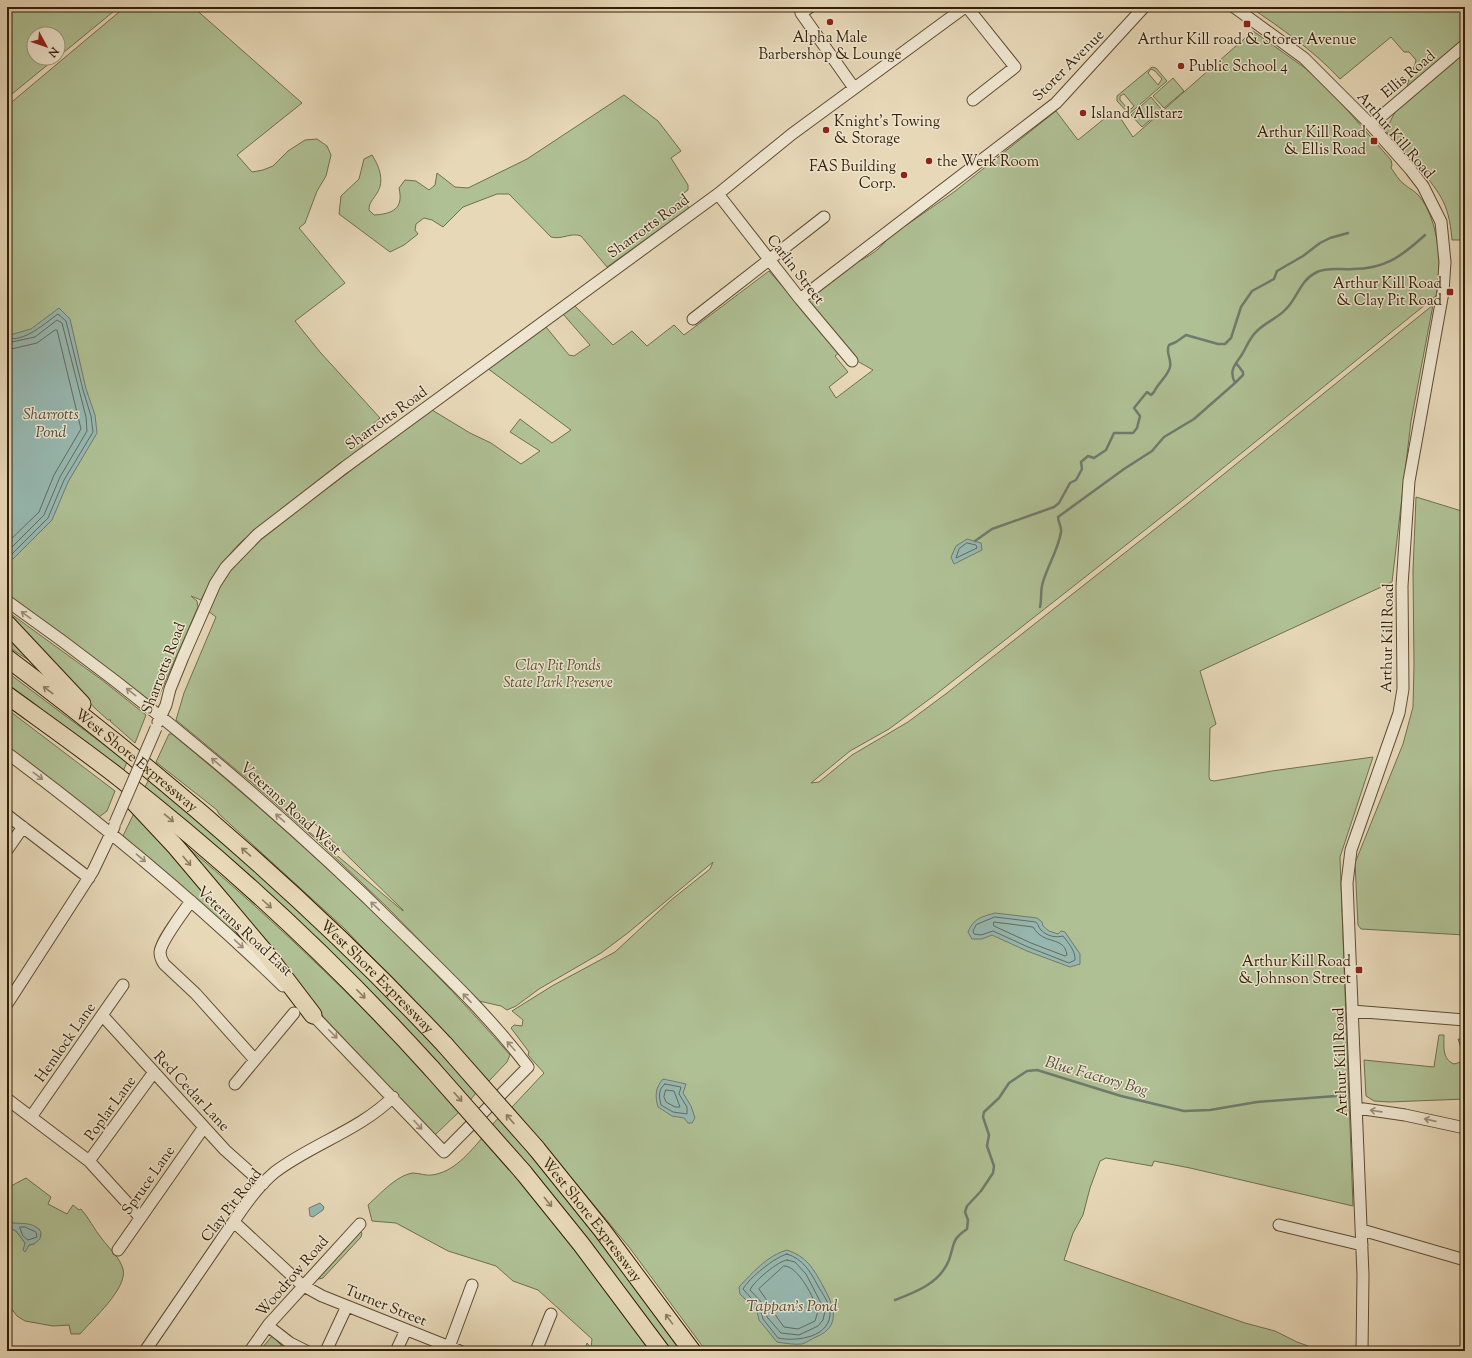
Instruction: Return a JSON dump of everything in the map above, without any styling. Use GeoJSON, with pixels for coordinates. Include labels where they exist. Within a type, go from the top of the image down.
{"type":"FeatureCollection","features":[{"type":"Feature","properties":{"kind":"highway"},"geometry":{"type":"LineString","coordinates":[[7,624],[74,697],[170,780],[209,820]]}},
{"type":"Feature","properties":{"kind":"highway","name":"West Shore Expressway"},"geometry":{"type":"LineString","coordinates":[[7,658],[90,722],[209,820],[321,921],[445,1045],[536,1148],[611,1241],[692,1351]]}},
{"type":"Feature","properties":{"kind":"highway","name":"West Shore Expressway"},"geometry":{"type":"LineString","coordinates":[[7,696],[117,776],[231,872],[326,959],[432,1069],[523,1172],[581,1244],[661,1351]]}},
{"type":"Feature","properties":{"kind":"highway"},"geometry":{"type":"LineString","coordinates":[[49,726],[122,790],[155,824],[268,956],[313,1015]]}},
{"type":"Feature","properties":{"kind":"street"},"geometry":{"type":"LineString","coordinates":[[810,7],[801,13],[854,88]]}},
{"type":"Feature","properties":{"kind":"street"},"geometry":{"type":"LineString","coordinates":[[966,7],[1015,67],[973,100]]}},
{"type":"Feature","properties":{"kind":"street","name":"Sharrotts Road"},"geometry":{"type":"LineString","coordinates":[[7,1004],[89,878],[116,823],[161,717],[183,657],[215,584],[226,567],[257,536],[345,467],[718,194],[792,134],[966,7]]}},
{"type":"Feature","properties":{"kind":"street","name":"Storer Avenue"},"geometry":{"type":"LineString","coordinates":[[800,299],[1056,103],[1144,7]]}},
{"type":"Feature","properties":{"kind":"street","name":"Arthur Kill Road"},"geometry":{"type":"LineString","coordinates":[[1234,7],[1304,58],[1371,125],[1410,169],[1434,205],[1442,222],[1445,262],[1443,292],[1409,481],[1402,586],[1403,689],[1399,713],[1348,862],[1352,1011],[1362,1230],[1364,1307],[1362,1351]]}},
{"type":"Feature","properties":{"kind":"street","name":"Ellis Road"},"geometry":{"type":"LineString","coordinates":[[1371,125],[1465,45]]}},
{"type":"Feature","properties":{"kind":"street","name":"Carlin Street"},"geometry":{"type":"LineString","coordinates":[[718,194],[800,299],[852,361]]}},
{"type":"Feature","properties":{"kind":"street"},"geometry":{"type":"LineString","coordinates":[[693,319],[824,217]]}},
{"type":"Feature","properties":{"kind":"street","name":"Veterans Road West"},"geometry":{"type":"LineString","coordinates":[[7,601],[82,655],[161,717],[267,806],[350,881],[450,981],[528,1067],[444,1152]]}},
{"type":"Feature","properties":{"kind":"street","name":"Veterans Road East"},"geometry":{"type":"LineString","coordinates":[[7,753],[111,834],[191,901],[313,1015],[444,1152]]}},
{"type":"Feature","properties":{"kind":"street"},"geometry":{"type":"LineString","coordinates":[[7,815],[89,878]]}},
{"type":"Feature","properties":{"kind":"street"},"geometry":{"type":"LineString","coordinates":[[7,850],[23,827]]}},
{"type":"Feature","properties":{"kind":"street"},"geometry":{"type":"LineString","coordinates":[[191,901],[165,942],[160,952],[161,958],[164,964],[217,1016],[255,1060]]}},
{"type":"Feature","properties":{"kind":"street","name":"Hemlock Lane"},"geometry":{"type":"LineString","coordinates":[[30,1117],[123,985]]}},
{"type":"Feature","properties":{"kind":"street"},"geometry":{"type":"LineString","coordinates":[[1352,1011],[1465,1020]]}},
{"type":"Feature","properties":{"kind":"street"},"geometry":{"type":"LineString","coordinates":[[235,1084],[294,1013]]}},
{"type":"Feature","properties":{"kind":"street","name":"Red Cedar Lane"},"geometry":{"type":"LineString","coordinates":[[102,1015],[225,1150],[262,1184]]}},
{"type":"Feature","properties":{"kind":"street","name":"Poplar Lane"},"geometry":{"type":"LineString","coordinates":[[89,1161],[154,1072]]}},
{"type":"Feature","properties":{"kind":"street","name":"Clay Pit Road"},"geometry":{"type":"LineString","coordinates":[[145,1351],[262,1184],[294,1160],[380,1108],[393,1097]]}},
{"type":"Feature","properties":{"kind":"street"},"geometry":{"type":"LineString","coordinates":[[7,1099],[89,1161],[140,1217]]}},
{"type":"Feature","properties":{"kind":"street"},"geometry":{"type":"LineString","coordinates":[[1357,1108],[1405,1114],[1465,1128]]}},
{"type":"Feature","properties":{"kind":"street","name":"Spruce Lane"},"geometry":{"type":"LineString","coordinates":[[118,1250],[204,1127]]}},
{"type":"Feature","properties":{"kind":"street","name":"Turner Street"},"geometry":{"type":"LineString","coordinates":[[234,1222],[302,1285],[347,1306],[460,1351]]}},
{"type":"Feature","properties":{"kind":"street","name":"Woodrow Road"},"geometry":{"type":"LineString","coordinates":[[250,1351],[268,1326],[302,1285],[360,1224]]}},
{"type":"Feature","properties":{"kind":"street"},"geometry":{"type":"LineString","coordinates":[[1279,1225],[1362,1245]]}},
{"type":"Feature","properties":{"kind":"street"},"geometry":{"type":"LineString","coordinates":[[1362,1230],[1465,1260]]}},
{"type":"Feature","properties":{"kind":"street"},"geometry":{"type":"LineString","coordinates":[[448,1347],[472,1285]]}},
{"type":"Feature","properties":{"kind":"street"},"geometry":{"type":"LineString","coordinates":[[326,1351],[347,1306]]}},
{"type":"Feature","properties":{"kind":"street"},"geometry":{"type":"LineString","coordinates":[[536,1351],[550,1314]]}},
{"type":"Feature","properties":{"kind":"street"},"geometry":{"type":"LineString","coordinates":[[268,1326],[290,1343],[306,1351]]}},
{"type":"Feature","properties":{"kind":"street"},"geometry":{"type":"LineString","coordinates":[[396,1351],[406,1330]]}},
{"type":"Feature","properties":{"kind":"green space"},"geometry":{"type":"Polygon","coordinates":[[[7,7],[119,7],[66,50],[66,26],[26,26],[26,66],[46,66],[7,98],[7,7]]]}},
{"type":"Feature","properties":{"kind":"green space"},"geometry":{"type":"Polygon","coordinates":[[[125,7],[193,7],[302,103],[237,155],[252,172],[273,166],[288,151],[305,140],[317,139],[327,146],[331,155],[326,176],[317,191],[305,223],[299,228],[345,283],[295,321],[320,352],[380,418],[360,436],[363,448],[242,541],[219,569],[201,600],[191,596],[197,601],[198,607],[159,696],[152,702],[7,595],[7,106],[55,66],[66,66],[66,56],[125,7]]]}},
{"type":"Feature","properties":{"kind":"green space"},"geometry":{"type":"Polygon","coordinates":[[[1250,7],[1465,7],[1465,40],[1407,88],[1416,60],[1409,52],[1404,52],[1391,37],[1340,79],[1308,49],[1250,7]]]}},
{"type":"Feature","properties":{"kind":"green space","name":"Clay Pit Ponds State Park Preserve"},"geometry":{"type":"Polygon","coordinates":[[[1253,31],[1305,68],[1327,87],[1391,160],[1391,168],[1399,179],[1419,196],[1426,206],[1431,217],[1438,244],[1439,272],[1436,296],[1187,497],[935,695],[889,729],[850,751],[811,783],[819,782],[852,755],[908,722],[947,693],[1188,503],[1433,305],[1411,421],[1392,582],[1200,671],[1216,724],[1210,728],[1210,780],[1214,781],[1272,771],[1373,757],[1340,857],[1353,1206],[1154,1161],[1152,1166],[1106,1158],[1100,1161],[1090,1188],[1083,1215],[1073,1233],[1064,1260],[1245,1323],[1275,1331],[1297,1342],[1322,1351],[706,1351],[629,1247],[512,1107],[544,1073],[528,1055],[529,1052],[511,1028],[514,1025],[522,1026],[523,1020],[512,1011],[552,986],[615,952],[671,900],[710,869],[713,862],[629,932],[601,953],[539,989],[516,1006],[507,1010],[501,1006],[479,1001],[388,908],[319,842],[251,782],[176,720],[184,693],[216,617],[208,611],[219,587],[230,571],[267,533],[432,410],[470,433],[491,443],[521,464],[540,451],[510,432],[520,419],[552,443],[571,430],[487,368],[546,327],[569,355],[574,356],[590,345],[563,314],[574,305],[613,345],[632,331],[647,346],[674,325],[684,335],[769,271],[840,352],[835,356],[848,372],[829,387],[836,398],[873,370],[852,358],[808,302],[808,299],[847,267],[870,255],[898,228],[904,224],[908,224],[954,192],[1056,111],[1078,140],[1115,110],[1133,137],[1253,31]],[[314,823],[308,831],[403,910],[314,823]]]}},
{"type":"Feature","properties":{"kind":"green space"},"geometry":{"type":"Polygon","coordinates":[[[1465,47],[1465,235],[1460,240],[1452,240],[1448,215],[1441,197],[1414,161],[1397,148],[1386,130],[1397,108],[1465,47]]]}},
{"type":"Feature","properties":{"kind":"green space"},"geometry":{"type":"Polygon","coordinates":[[[1152,67],[1156,68],[1167,81],[1129,114],[1117,101],[1117,96],[1152,67]],[[1151,69],[1148,73],[1158,85],[1162,79],[1155,71],[1151,69]],[[1124,94],[1120,96],[1120,100],[1127,108],[1131,109],[1134,106],[1124,94]]]}},
{"type":"Feature","properties":{"kind":"green space"},"geometry":{"type":"Polygon","coordinates":[[[1173,78],[1184,91],[1164,108],[1153,96],[1173,78]]]}},
{"type":"Feature","properties":{"kind":"green space"},"geometry":{"type":"Polygon","coordinates":[[[624,95],[658,121],[681,151],[671,158],[688,185],[688,190],[680,196],[689,208],[607,267],[581,236],[574,235],[559,238],[551,237],[509,194],[497,194],[463,207],[443,227],[432,220],[424,218],[416,224],[415,230],[418,234],[404,245],[390,252],[339,214],[341,196],[359,179],[364,159],[372,155],[379,169],[381,179],[381,184],[369,207],[369,210],[374,215],[391,212],[398,206],[400,201],[399,188],[405,180],[416,181],[429,190],[435,185],[437,173],[455,187],[468,188],[527,159],[624,95]]]}},
{"type":"Feature","properties":{"kind":"green space"},"geometry":{"type":"Polygon","coordinates":[[[1151,97],[1162,110],[1142,127],[1131,115],[1151,97]]]}},
{"type":"Feature","properties":{"kind":"green space"},"geometry":{"type":"Polygon","coordinates":[[[1416,497],[1465,512],[1465,935],[1361,929],[1358,925],[1355,863],[1403,744],[1413,707],[1413,571],[1416,497]]]}},
{"type":"Feature","properties":{"kind":"green space"},"geometry":{"type":"Polygon","coordinates":[[[7,611],[102,680],[146,715],[135,743],[110,721],[111,720],[108,720],[86,700],[7,616],[7,611]]]}},
{"type":"Feature","properties":{"kind":"green space"},"geometry":{"type":"Polygon","coordinates":[[[7,630],[33,663],[7,646],[7,630]]]}},
{"type":"Feature","properties":{"kind":"green space"},"geometry":{"type":"Polygon","coordinates":[[[7,672],[127,762],[122,774],[7,686],[7,672]]]}},
{"type":"Feature","properties":{"kind":"green space"},"geometry":{"type":"Polygon","coordinates":[[[7,709],[115,791],[107,811],[99,817],[7,746],[7,709]]]}},
{"type":"Feature","properties":{"kind":"green space"},"geometry":{"type":"Polygon","coordinates":[[[169,734],[172,734],[217,771],[305,848],[390,928],[471,1012],[510,1055],[507,1062],[489,1081],[344,928],[219,814],[217,810],[156,762],[169,734]]]}},
{"type":"Feature","properties":{"kind":"green space"},"geometry":{"type":"Polygon","coordinates":[[[149,779],[340,947],[478,1091],[470,1100],[144,789],[149,779]]]}},
{"type":"Feature","properties":{"kind":"green space"},"geometry":{"type":"Polygon","coordinates":[[[135,811],[252,948],[123,836],[135,811]]]}},
{"type":"Feature","properties":{"kind":"green space"},"geometry":{"type":"Polygon","coordinates":[[[178,839],[252,903],[324,970],[393,1039],[460,1111],[437,1133],[434,1135],[318,1011],[178,839]]]}},
{"type":"Feature","properties":{"kind":"green space"},"geometry":{"type":"Polygon","coordinates":[[[1439,1035],[1444,1035],[1444,1052],[1447,1059],[1454,1064],[1461,1062],[1464,1057],[1458,1039],[1465,1040],[1465,1099],[1389,1102],[1374,1101],[1366,1096],[1364,1060],[1434,1067],[1439,1035]]]}},
{"type":"Feature","properties":{"kind":"green space"},"geometry":{"type":"Polygon","coordinates":[[[500,1116],[605,1248],[683,1351],[668,1351],[492,1125],[500,1116]]]}},
{"type":"Feature","properties":{"kind":"green space"},"geometry":{"type":"Polygon","coordinates":[[[483,1137],[565,1235],[650,1351],[584,1351],[587,1343],[591,1348],[592,1339],[538,1290],[513,1281],[496,1266],[448,1251],[396,1223],[372,1221],[368,1205],[395,1181],[407,1174],[413,1173],[430,1175],[447,1170],[460,1161],[483,1137]]]}},
{"type":"Feature","properties":{"kind":"green space"},"geometry":{"type":"Polygon","coordinates":[[[26,1178],[51,1197],[48,1204],[67,1214],[73,1205],[79,1210],[81,1209],[122,1265],[123,1277],[115,1294],[80,1334],[71,1334],[69,1325],[53,1326],[25,1321],[17,1316],[7,1303],[7,1230],[12,1229],[16,1231],[25,1243],[25,1251],[29,1245],[34,1244],[41,1236],[39,1229],[35,1227],[7,1222],[7,1185],[11,1186],[26,1178]]]}},
{"type":"Feature","properties":{"kind":"green space"},"geometry":{"type":"Polygon","coordinates":[[[359,1231],[362,1233],[361,1237],[323,1278],[316,1278],[359,1231]]]}},
{"type":"Feature","properties":{"kind":"green space"},"geometry":{"type":"Polygon","coordinates":[[[272,1336],[283,1347],[280,1351],[265,1351],[266,1349],[263,1347],[272,1336]]]}},
{"type":"Feature","properties":{"kind":"water","name":"Sharrotts Pond"},"geometry":{"type":"Polygon","coordinates":[[[59,308],[70,319],[86,389],[95,415],[97,433],[68,482],[52,520],[13,559],[7,558],[7,333],[10,335],[31,329],[59,308]]]}},
{"type":"Feature","properties":{"kind":"water"},"geometry":{"type":"Polygon","coordinates":[[[967,539],[981,543],[982,550],[954,564],[951,557],[956,546],[967,539]]]}},
{"type":"Feature","properties":{"kind":"water"},"geometry":{"type":"Polygon","coordinates":[[[995,913],[1037,918],[1049,931],[1058,934],[1061,931],[1065,932],[1080,954],[1080,964],[1070,967],[1027,951],[992,935],[982,939],[972,939],[968,932],[975,921],[995,913]]]}},
{"type":"Feature","properties":{"kind":"water"},"geometry":{"type":"Polygon","coordinates":[[[663,1079],[686,1084],[683,1093],[691,1106],[695,1118],[692,1123],[688,1123],[684,1118],[672,1116],[658,1107],[656,1092],[663,1079]]]}},
{"type":"Feature","properties":{"kind":"water"},"geometry":{"type":"Polygon","coordinates":[[[320,1203],[324,1207],[323,1210],[313,1217],[310,1216],[309,1208],[320,1203]]]}},
{"type":"Feature","properties":{"kind":"water"},"geometry":{"type":"Polygon","coordinates":[[[7,1222],[30,1224],[38,1228],[41,1232],[40,1239],[34,1244],[29,1245],[25,1252],[23,1250],[25,1243],[16,1231],[12,1229],[7,1230],[7,1222]]]}},
{"type":"Feature","properties":{"kind":"water","name":"Tappan's Pond"},"geometry":{"type":"Polygon","coordinates":[[[787,1250],[800,1256],[809,1264],[827,1293],[832,1308],[833,1321],[830,1327],[802,1344],[777,1342],[759,1320],[757,1311],[740,1294],[739,1287],[755,1270],[773,1256],[787,1250]]]}},
{"type":"Feature","properties":{"kind":"waterway"},"geometry":{"type":"LineString","coordinates":[[975,541],[992,529],[1054,507],[1059,503],[1070,483],[1076,480],[1082,469],[1081,462],[1088,456],[1094,458],[1106,450],[1114,433],[1133,433],[1137,428],[1140,416],[1134,408],[1147,392],[1151,395],[1154,392],[1169,370],[1169,345],[1186,335],[1218,344],[1225,344],[1231,338],[1241,307],[1252,291],[1274,279],[1277,271],[1303,256],[1320,243],[1330,238],[1348,233]]}},
{"type":"Feature","properties":{"kind":"waterway"},"geometry":{"type":"LineString","coordinates":[[1040,607],[1042,585],[1058,545],[1061,532],[1058,517],[1124,469],[1152,451],[1164,437],[1194,419],[1235,383],[1232,375],[1233,369],[1254,334],[1286,309],[1311,275],[1321,270],[1375,267],[1384,264],[1401,255],[1425,235]]}},
{"type":"Feature","properties":{"kind":"waterway"},"geometry":{"type":"LineString","coordinates":[[1235,383],[1243,375],[1243,372],[1236,363]]}},
{"type":"Feature","properties":{"kind":"waterway","name":"Blue Factory Bog"},"geometry":{"type":"LineString","coordinates":[[895,1300],[926,1286],[940,1275],[945,1268],[956,1239],[967,1229],[968,1220],[965,1212],[967,1206],[981,1191],[993,1173],[994,1166],[987,1146],[989,1135],[983,1117],[984,1112],[999,1098],[1009,1083],[1027,1071],[1037,1070],[1121,1096],[1184,1111],[1210,1110],[1257,1102],[1336,1096]]}},
{"type":"Feature","properties":{"kind":"place","name":"Alpha Male Barbershop & Lounge"},"geometry":{"type":"Point","coordinates":[830,22]}},
{"type":"Feature","properties":{"kind":"place","name":"Arthur Kill road & Storer Avenue"},"geometry":{"type":"Point","coordinates":[1247,24]}},
{"type":"Feature","properties":{"kind":"place","name":"Public School 4"},"geometry":{"type":"Point","coordinates":[1181,66]}},
{"type":"Feature","properties":{"kind":"place","name":"Island Allstarz"},"geometry":{"type":"Point","coordinates":[1083,113]}},
{"type":"Feature","properties":{"kind":"place","name":"Knight's Towing & Storage"},"geometry":{"type":"Point","coordinates":[826,130]}},
{"type":"Feature","properties":{"kind":"place","name":"Arthur Kill Road & Ellis Road"},"geometry":{"type":"Point","coordinates":[1374,141]}},
{"type":"Feature","properties":{"kind":"place","name":"the Werk Room"},"geometry":{"type":"Point","coordinates":[929,161]}},
{"type":"Feature","properties":{"kind":"place","name":"FAS Building Corp."},"geometry":{"type":"Point","coordinates":[904,175]}},
{"type":"Feature","properties":{"kind":"place","name":"Arthur Kill Road & Clay Pit Road"},"geometry":{"type":"Point","coordinates":[1450,292]}},
{"type":"Feature","properties":{"kind":"place","name":"Arthur Kill Road & Johnson Street"},"geometry":{"type":"Point","coordinates":[1359,970]}}]}
